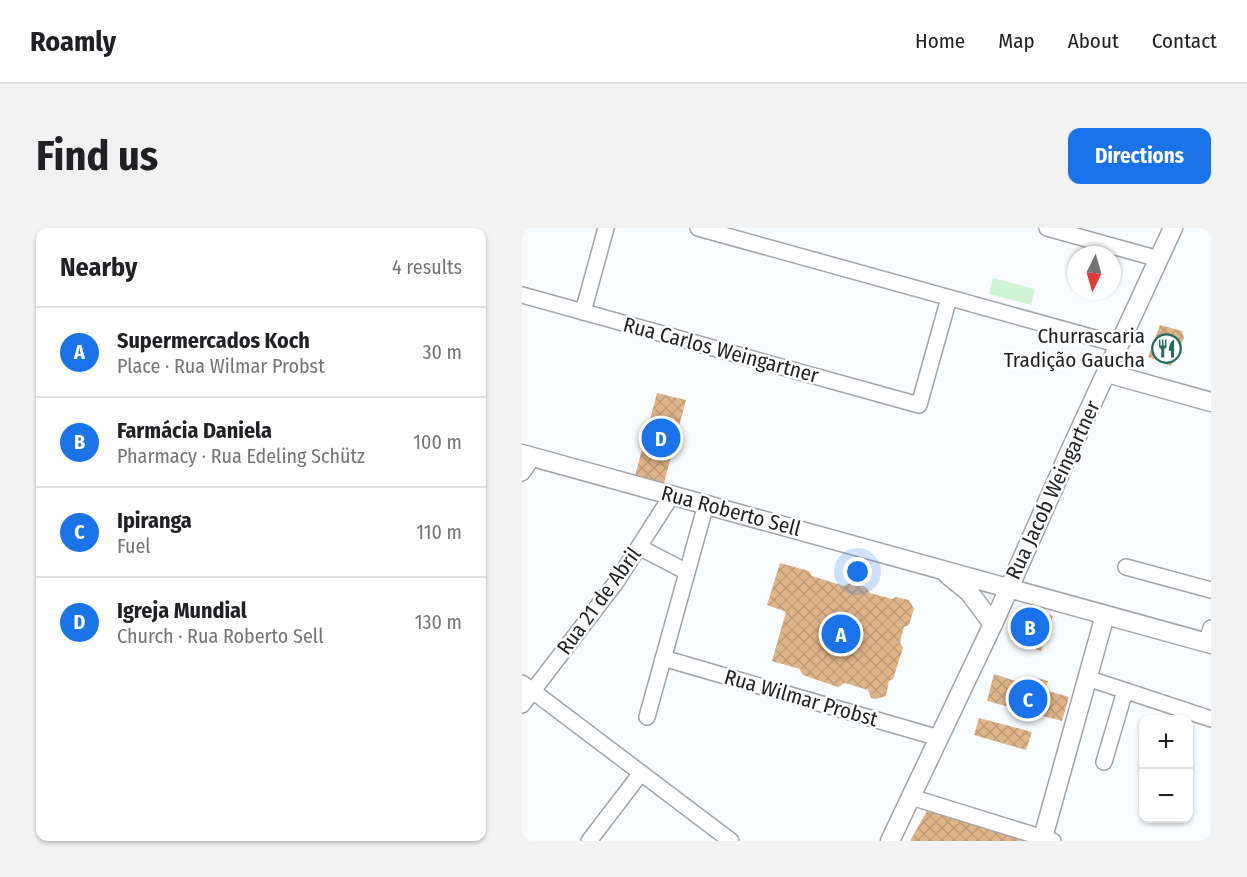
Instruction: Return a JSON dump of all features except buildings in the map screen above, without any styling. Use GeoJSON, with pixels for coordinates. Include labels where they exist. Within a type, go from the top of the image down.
{"type":"FeatureCollection","features":[{"type":"Feature","properties":{"kind":"main road","name":"Rua Jacob Weingartner"},"geometry":{"type":"LineString","coordinates":[[890,841],[993,624],[1173,228]]}},
{"type":"Feature","properties":{"kind":"main road"},"geometry":{"type":"LineString","coordinates":[[1107,373],[1211,402]]}},
{"type":"Feature","properties":{"kind":"main road","name":"Rua Roberto Sell"},"geometry":{"type":"LineString","coordinates":[[527,455],[1105,615],[1209,638]]}},
{"type":"Feature","properties":{"kind":"main road","name":"Rua Roberto Sell"},"geometry":{"type":"LineString","coordinates":[[940,568],[969,592],[993,624]]}},
{"type":"Feature","properties":{"kind":"main road"},"geometry":{"type":"LineString","coordinates":[[1046,840],[1105,615]]}},
{"type":"Feature","properties":{"kind":"street"},"geometry":{"type":"LineString","coordinates":[[583,312],[606,228]]}},
{"type":"Feature","properties":{"kind":"street"},"geometry":{"type":"LineString","coordinates":[[698,228],[1120,345]]}},
{"type":"Feature","properties":{"kind":"street"},"geometry":{"type":"LineString","coordinates":[[1047,228],[1159,259]]}},
{"type":"Feature","properties":{"kind":"street","name":"Rua Carlos Weingartner"},"geometry":{"type":"LineString","coordinates":[[522,296],[919,405],[949,298]]}},
{"type":"Feature","properties":{"kind":"street"},"geometry":{"type":"LineString","coordinates":[[522,473],[527,455]]}},
{"type":"Feature","properties":{"kind":"street","name":"Rua 21 de Abril"},"geometry":{"type":"LineString","coordinates":[[522,705],[527,687],[617,581],[672,495]]}},
{"type":"Feature","properties":{"kind":"street"},"geometry":{"type":"LineString","coordinates":[[647,717],[706,504]]}},
{"type":"Feature","properties":{"kind":"street"},"geometry":{"type":"LineString","coordinates":[[639,547],[687,572]]}},
{"type":"Feature","properties":{"kind":"street"},"geometry":{"type":"LineString","coordinates":[[1125,567],[1211,590]]}},
{"type":"Feature","properties":{"kind":"street","name":"Rua Wilmar Probst"},"geometry":{"type":"LineString","coordinates":[[663,658],[939,738]]}},
{"type":"Feature","properties":{"kind":"street"},"geometry":{"type":"LineString","coordinates":[[1087,678],[1211,719]]}},
{"type":"Feature","properties":{"kind":"street"},"geometry":{"type":"LineString","coordinates":[[527,687],[731,841]]}},
{"type":"Feature","properties":{"kind":"street"},"geometry":{"type":"LineString","coordinates":[[1104,762],[1125,691]]}},
{"type":"Feature","properties":{"kind":"street"},"geometry":{"type":"LineString","coordinates":[[589,841],[641,773]]}},
{"type":"Feature","properties":{"kind":"street"},"geometry":{"type":"LineString","coordinates":[[912,797],[1046,840]]}},
{"type":"Feature","properties":{"kind":"green space"},"geometry":{"type":"Polygon","coordinates":[[[993,278],[1035,289],[1031,305],[989,294],[993,278]]]}},
{"type":"Feature","properties":{"kind":"place","name":"Churrascaria Tradição Gaucha"},"geometry":{"type":"Point","coordinates":[1166,348]}},
{"type":"Feature","properties":{"kind":"place","name":"Igreja Mundial"},"geometry":{"type":"Point","coordinates":[661,438]}},
{"type":"Feature","properties":{"kind":"place","name":"Farmácia Daniela"},"geometry":{"type":"Point","coordinates":[1030,627]}},
{"type":"Feature","properties":{"kind":"place","name":"Supermercados Koch"},"geometry":{"type":"Point","coordinates":[841,634]}},
{"type":"Feature","properties":{"kind":"place","name":"Ipiranga"},"geometry":{"type":"Point","coordinates":[1028,699]}}]}
